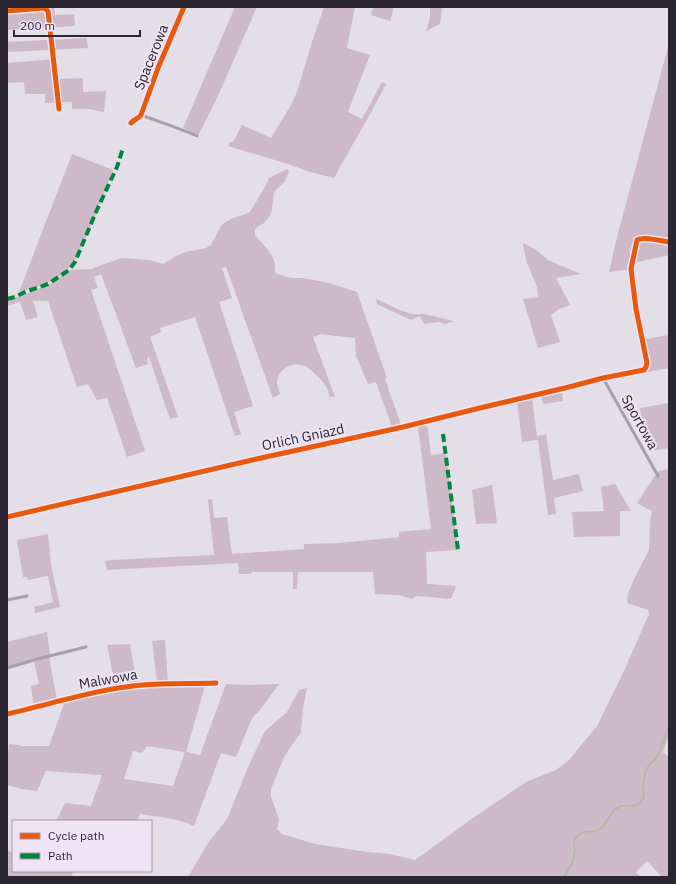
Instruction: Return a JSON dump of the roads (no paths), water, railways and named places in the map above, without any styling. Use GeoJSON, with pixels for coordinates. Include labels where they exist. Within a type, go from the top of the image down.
{"type":"FeatureCollection","features":[{"type":"Feature","properties":{"kind":"street","name":"Spacerowa"},"geometry":{"type":"LineString","coordinates":[[140,116],[158,68],[184,7]]}},
{"type":"Feature","properties":{"kind":"street"},"geometry":{"type":"LineString","coordinates":[[7,11],[44,8],[48,11],[59,109]]}},
{"type":"Feature","properties":{"kind":"street"},"geometry":{"type":"LineString","coordinates":[[131,123],[134,119],[140,116],[177,127],[197,136]]}},
{"type":"Feature","properties":{"kind":"street","name":"Sportowa"},"geometry":{"type":"LineString","coordinates":[[603,378],[658,476]]}},
{"type":"Feature","properties":{"kind":"street","name":"Orlich Gniazd"},"geometry":{"type":"LineString","coordinates":[[7,517],[261,458],[403,427],[603,378]]}},
{"type":"Feature","properties":{"kind":"street"},"geometry":{"type":"LineString","coordinates":[[7,600],[27,596]]}},
{"type":"Feature","properties":{"kind":"street"},"geometry":{"type":"LineString","coordinates":[[7,668],[86,647]]}},
{"type":"Feature","properties":{"kind":"street","name":"Malwowa"},"geometry":{"type":"LineString","coordinates":[[7,714],[115,688],[143,685],[216,684]]}},
{"type":"Feature","properties":{"kind":"waterway"},"geometry":{"type":"LineString","coordinates":[[564,877],[572,864],[575,851],[574,842],[577,836],[583,832],[595,831],[602,828],[614,810],[621,806],[638,805],[644,797],[643,785],[645,773],[649,765],[657,757],[669,726]]}}]}
